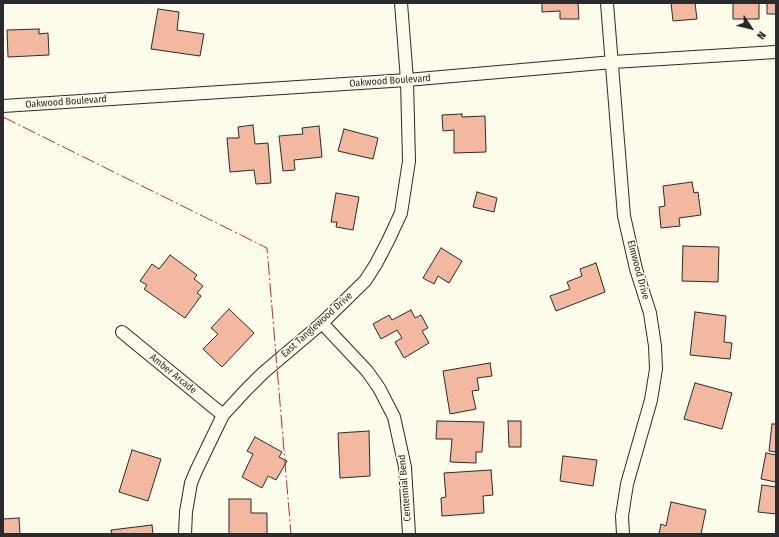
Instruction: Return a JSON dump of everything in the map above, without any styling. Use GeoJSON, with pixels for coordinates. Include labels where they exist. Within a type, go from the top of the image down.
{"type":"FeatureCollection","features":[{"type":"Feature","properties":{"kind":"street","name":"East Tanglewood Drive"},"geometry":{"type":"LineString","coordinates":[[184,534],[191,483],[224,415],[263,373],[322,323],[365,281],[385,247],[400,213],[409,162],[407,80],[401,3]]}},
{"type":"Feature","properties":{"kind":"street","name":"Elmwood Drive"},"geometry":{"type":"LineString","coordinates":[[607,3],[613,62],[624,216],[636,269],[650,313],[654,337],[656,369],[651,400],[625,496],[622,516],[623,534]]}},
{"type":"Feature","properties":{"kind":"street","name":"Oakwood Boulevard"},"geometry":{"type":"LineString","coordinates":[[3,106],[407,80],[613,62],[776,52]]}},
{"type":"Feature","properties":{"kind":"street","name":"Centennial Bend"},"geometry":{"type":"LineString","coordinates":[[322,323],[367,371],[379,388],[394,417],[405,467],[410,534]]}},
{"type":"Feature","properties":{"kind":"street","name":"Amber Arcade"},"geometry":{"type":"LineString","coordinates":[[122,332],[224,415]]}},
{"type":"Feature","properties":{"kind":"building"},"geometry":{"type":"Polygon","coordinates":[[[542,3],[578,3],[579,19],[560,19],[560,11],[542,12],[542,3]]]}},
{"type":"Feature","properties":{"kind":"building"},"geometry":{"type":"Polygon","coordinates":[[[671,3],[695,3],[697,19],[673,21],[671,3]]]}},
{"type":"Feature","properties":{"kind":"building"},"geometry":{"type":"Polygon","coordinates":[[[733,3],[759,3],[759,19],[733,19],[733,3]]]}},
{"type":"Feature","properties":{"kind":"building"},"geometry":{"type":"Polygon","coordinates":[[[767,3],[776,3],[776,14],[767,14],[767,3]]]}},
{"type":"Feature","properties":{"kind":"building"},"geometry":{"type":"Polygon","coordinates":[[[158,9],[179,12],[177,30],[204,34],[200,56],[151,49],[158,9]]]}},
{"type":"Feature","properties":{"kind":"building"},"geometry":{"type":"Polygon","coordinates":[[[39,29],[39,34],[48,33],[49,55],[8,57],[7,30],[39,29]]]}},
{"type":"Feature","properties":{"kind":"building"},"geometry":{"type":"Polygon","coordinates":[[[462,114],[462,117],[485,116],[486,152],[454,153],[454,130],[443,131],[442,115],[462,114]]]}},
{"type":"Feature","properties":{"kind":"building"},"geometry":{"type":"Polygon","coordinates":[[[253,125],[255,144],[268,143],[271,183],[256,184],[254,170],[230,172],[227,138],[239,138],[238,127],[253,125]]]}},
{"type":"Feature","properties":{"kind":"building"},"geometry":{"type":"Polygon","coordinates":[[[319,126],[322,157],[294,160],[295,170],[283,171],[279,136],[303,134],[302,128],[319,126]]]}},
{"type":"Feature","properties":{"kind":"building"},"geometry":{"type":"Polygon","coordinates":[[[344,129],[378,138],[373,159],[338,151],[344,129]]]}},
{"type":"Feature","properties":{"kind":"building"},"geometry":{"type":"Polygon","coordinates":[[[692,182],[694,193],[698,192],[701,215],[679,218],[680,226],[661,228],[659,207],[665,206],[663,186],[692,182]]]}},
{"type":"Feature","properties":{"kind":"building"},"geometry":{"type":"Polygon","coordinates":[[[477,192],[497,198],[494,212],[473,207],[477,192]]]}},
{"type":"Feature","properties":{"kind":"building"},"geometry":{"type":"Polygon","coordinates":[[[336,193],[359,197],[353,230],[336,227],[337,222],[331,222],[336,193]]]}},
{"type":"Feature","properties":{"kind":"building"},"geometry":{"type":"Polygon","coordinates":[[[683,246],[719,247],[718,282],[682,281],[683,246]]]}},
{"type":"Feature","properties":{"kind":"building"},"geometry":{"type":"Polygon","coordinates":[[[441,248],[462,261],[449,283],[438,276],[434,284],[423,278],[441,248]]]}},
{"type":"Feature","properties":{"kind":"building"},"geometry":{"type":"Polygon","coordinates":[[[170,255],[197,275],[194,279],[203,286],[197,293],[201,296],[185,318],[144,289],[147,285],[140,281],[152,264],[159,269],[170,255]]]}},
{"type":"Feature","properties":{"kind":"building"},"geometry":{"type":"Polygon","coordinates":[[[596,263],[605,292],[556,311],[550,296],[570,289],[567,282],[582,276],[580,269],[596,263]]]}},
{"type":"Feature","properties":{"kind":"building"},"geometry":{"type":"Polygon","coordinates":[[[229,309],[254,333],[222,367],[203,349],[218,334],[211,328],[229,309]]]}},
{"type":"Feature","properties":{"kind":"building"},"geometry":{"type":"Polygon","coordinates":[[[411,310],[415,318],[421,315],[428,328],[422,331],[429,343],[404,358],[395,342],[402,338],[397,330],[381,339],[373,324],[389,315],[392,320],[411,310]]]}},
{"type":"Feature","properties":{"kind":"building"},"geometry":{"type":"Polygon","coordinates":[[[695,312],[726,316],[724,342],[732,343],[730,359],[690,355],[695,312]]]}},
{"type":"Feature","properties":{"kind":"building"},"geometry":{"type":"Polygon","coordinates":[[[490,363],[492,376],[477,378],[479,390],[472,391],[476,409],[450,414],[443,371],[490,363]]]}},
{"type":"Feature","properties":{"kind":"building"},"geometry":{"type":"Polygon","coordinates":[[[695,383],[732,393],[722,429],[684,419],[695,383]]]}},
{"type":"Feature","properties":{"kind":"building"},"geometry":{"type":"Polygon","coordinates":[[[437,421],[484,422],[482,452],[476,452],[476,463],[450,462],[452,439],[436,439],[437,421]]]}},
{"type":"Feature","properties":{"kind":"building"},"geometry":{"type":"Polygon","coordinates":[[[508,421],[521,421],[521,447],[509,447],[508,421]]]}},
{"type":"Feature","properties":{"kind":"building"},"geometry":{"type":"Polygon","coordinates":[[[772,424],[776,424],[776,452],[769,451],[772,424]]]}},
{"type":"Feature","properties":{"kind":"building"},"geometry":{"type":"Polygon","coordinates":[[[369,431],[370,476],[340,478],[338,433],[369,431]]]}},
{"type":"Feature","properties":{"kind":"building"},"geometry":{"type":"Polygon","coordinates":[[[255,437],[282,452],[279,457],[287,461],[276,480],[268,476],[262,488],[242,477],[253,454],[247,451],[255,437]]]}},
{"type":"Feature","properties":{"kind":"building"},"geometry":{"type":"Polygon","coordinates":[[[132,450],[161,459],[148,501],[119,492],[132,450]]]}},
{"type":"Feature","properties":{"kind":"building"},"geometry":{"type":"Polygon","coordinates":[[[766,453],[776,455],[776,482],[761,479],[766,453]]]}},
{"type":"Feature","properties":{"kind":"building"},"geometry":{"type":"Polygon","coordinates":[[[563,456],[597,460],[593,486],[560,481],[563,456]]]}},
{"type":"Feature","properties":{"kind":"building"},"geometry":{"type":"Polygon","coordinates":[[[491,470],[493,495],[483,496],[484,513],[442,516],[441,498],[446,497],[444,473],[491,470]]]}},
{"type":"Feature","properties":{"kind":"building"},"geometry":{"type":"Polygon","coordinates":[[[762,485],[776,487],[776,514],[758,512],[762,485]]]}},
{"type":"Feature","properties":{"kind":"building"},"geometry":{"type":"Polygon","coordinates":[[[229,499],[251,499],[251,513],[267,513],[267,534],[229,534],[229,499]]]}},
{"type":"Feature","properties":{"kind":"building"},"geometry":{"type":"Polygon","coordinates":[[[671,502],[706,510],[701,534],[659,534],[661,524],[666,526],[671,502]]]}},
{"type":"Feature","properties":{"kind":"building"},"geometry":{"type":"Polygon","coordinates":[[[19,518],[20,534],[3,534],[3,519],[19,518]]]}},
{"type":"Feature","properties":{"kind":"building"},"geometry":{"type":"Polygon","coordinates":[[[152,525],[153,534],[112,534],[111,530],[152,525]]]}},
{"type":"Feature","properties":{"kind":"power"},"geometry":{"type":"LineString","coordinates":[[3,117],[267,248],[291,534]]}}]}
